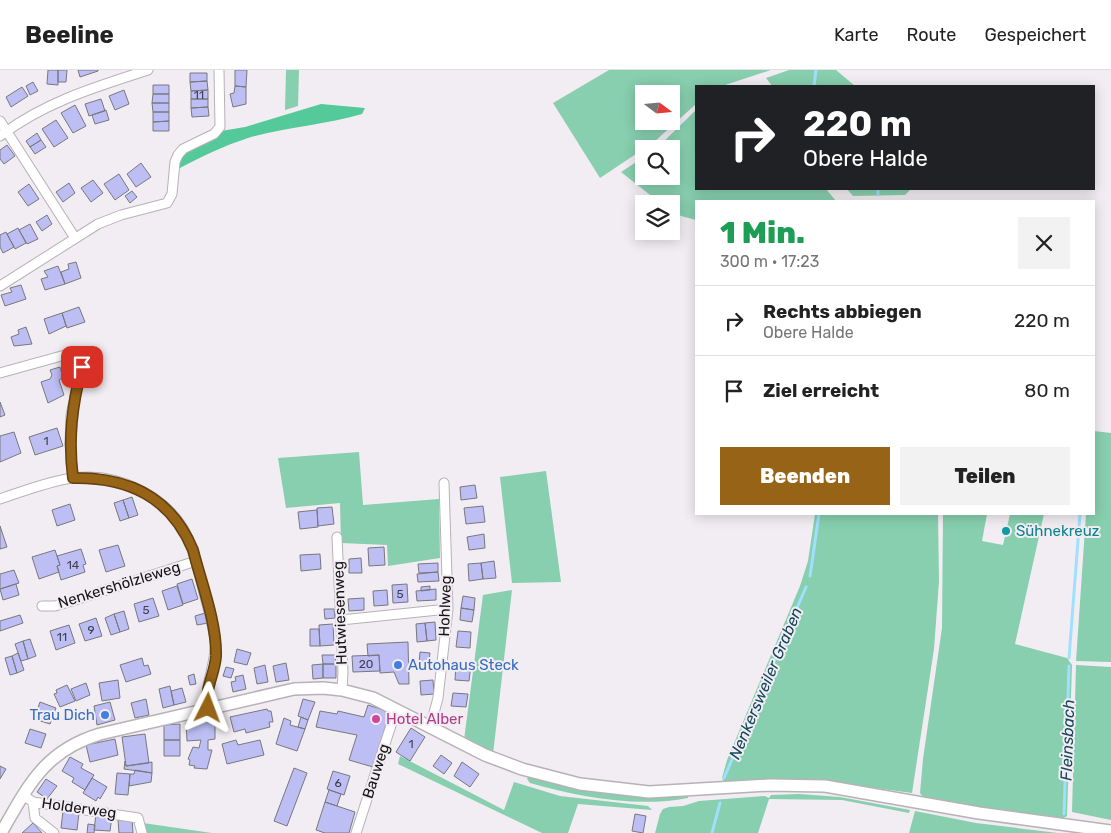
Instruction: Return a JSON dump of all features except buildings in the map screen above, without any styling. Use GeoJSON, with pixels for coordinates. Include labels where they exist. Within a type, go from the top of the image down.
{"type":"FeatureCollection","features":[{"type":"Feature","properties":{"kind":"street"},"geometry":{"type":"LineString","coordinates":[[3,133],[26,117],[66,96],[148,70]]}},
{"type":"Feature","properties":{"kind":"street"},"geometry":{"type":"LineString","coordinates":[[0,286],[75,238],[109,220],[167,203],[172,194],[175,162],[178,155],[183,149],[204,140],[218,131],[220,126],[218,70]]}},
{"type":"Feature","properties":{"kind":"street"},"geometry":{"type":"LineString","coordinates":[[0,121],[3,133],[75,238]]}},
{"type":"Feature","properties":{"kind":"street"},"geometry":{"type":"LineString","coordinates":[[0,373],[65,355],[78,355],[83,360],[71,415],[70,444],[73,478]]}},
{"type":"Feature","properties":{"kind":"street"},"geometry":{"type":"LineString","coordinates":[[0,499],[73,478],[96,477],[119,482],[140,490],[161,503],[187,536],[196,561],[215,639],[216,656],[206,695],[208,708]]}},
{"type":"Feature","properties":{"kind":"street","name":"Hohlweg"},"geometry":{"type":"LineString","coordinates":[[430,728],[438,698],[448,609],[444,483]]}},
{"type":"Feature","properties":{"kind":"street","name":"Hutwiesenweg"},"geometry":{"type":"LineString","coordinates":[[338,537],[342,690]]}},
{"type":"Feature","properties":{"kind":"street","name":"Nenkershölzleweg"},"geometry":{"type":"LineString","coordinates":[[42,606],[55,606],[196,561]]}},
{"type":"Feature","properties":{"kind":"street"},"geometry":{"type":"LineString","coordinates":[[341,620],[448,609]]}},
{"type":"Feature","properties":{"kind":"street"},"geometry":{"type":"LineString","coordinates":[[1,833],[28,799],[46,763],[80,741],[100,734],[208,708],[294,690],[323,688],[342,690],[373,698],[485,755],[547,777],[580,784],[649,792],[770,785],[825,786],[979,813],[1111,831]]}},
{"type":"Feature","properties":{"kind":"street","name":"Bauweg"},"geometry":{"type":"LineString","coordinates":[[356,833],[396,710]]}},
{"type":"Feature","properties":{"kind":"street"},"geometry":{"type":"LineString","coordinates":[[28,799],[35,818],[54,833]]}},
{"type":"Feature","properties":{"kind":"street","name":"Holderweg"},"geometry":{"type":"LineString","coordinates":[[28,799],[138,818],[142,833]]}},
{"type":"Feature","properties":{"kind":"green space"},"geometry":{"type":"Polygon","coordinates":[[[286,70],[299,70],[298,106],[285,110],[286,70]]]}},
{"type":"Feature","properties":{"kind":"green space"},"geometry":{"type":"Polygon","coordinates":[[[609,70],[771,70],[725,85],[695,85],[695,105],[680,118],[680,85],[635,85],[635,130],[667,130],[656,140],[635,140],[635,155],[600,178],[553,103],[609,70]]]}},
{"type":"Feature","properties":{"kind":"green space"},"geometry":{"type":"Polygon","coordinates":[[[789,70],[836,70],[854,85],[771,85],[766,78],[789,70]]]}},
{"type":"Feature","properties":{"kind":"green space"},"geometry":{"type":"Polygon","coordinates":[[[321,104],[365,108],[362,114],[348,118],[248,138],[212,152],[178,169],[180,156],[221,131],[245,127],[321,104]]]}},
{"type":"Feature","properties":{"kind":"green space"},"geometry":{"type":"Polygon","coordinates":[[[695,111],[695,190],[827,190],[835,200],[695,200],[695,220],[680,215],[680,195],[650,195],[637,185],[680,185],[680,140],[665,140],[675,130],[680,130],[680,126],[695,111]]]}},
{"type":"Feature","properties":{"kind":"green space"},"geometry":{"type":"Polygon","coordinates":[[[635,163],[635,183],[621,172],[635,163]]]}},
{"type":"Feature","properties":{"kind":"green space"},"geometry":{"type":"Polygon","coordinates":[[[848,190],[910,190],[905,195],[853,196],[848,190]]]}},
{"type":"Feature","properties":{"kind":"green space"},"geometry":{"type":"Polygon","coordinates":[[[1095,431],[1111,433],[1111,662],[1076,661],[1086,515],[1095,515],[1095,431]]]}},
{"type":"Feature","properties":{"kind":"green space"},"geometry":{"type":"Polygon","coordinates":[[[359,452],[363,505],[439,499],[440,558],[388,566],[387,545],[341,543],[340,503],[286,508],[278,458],[359,452]]]}},
{"type":"Feature","properties":{"kind":"green space"},"geometry":{"type":"Polygon","coordinates":[[[546,471],[561,582],[512,583],[500,477],[546,471]]]}},
{"type":"Feature","properties":{"kind":"green space"},"geometry":{"type":"Polygon","coordinates":[[[815,515],[938,515],[939,581],[934,649],[912,793],[815,780],[725,784],[722,778],[727,760],[800,586],[808,561],[815,515]]]}},
{"type":"Feature","properties":{"kind":"green space"},"geometry":{"type":"Polygon","coordinates":[[[943,515],[987,515],[982,541],[1003,545],[1010,515],[1044,515],[1015,644],[1067,658],[1072,665],[1067,816],[1062,819],[983,809],[923,797],[920,793],[923,759],[942,628],[943,515]]]}},
{"type":"Feature","properties":{"kind":"green space"},"geometry":{"type":"Polygon","coordinates":[[[512,590],[493,754],[464,740],[483,595],[512,590]]]}},
{"type":"Feature","properties":{"kind":"green space"},"geometry":{"type":"Polygon","coordinates":[[[1076,665],[1111,667],[1111,820],[1072,812],[1076,665]]]}},
{"type":"Feature","properties":{"kind":"green space"},"geometry":{"type":"Polygon","coordinates":[[[400,756],[504,810],[514,782],[560,796],[648,806],[652,810],[578,804],[568,833],[542,833],[398,764],[400,756]]]}},
{"type":"Feature","properties":{"kind":"green space"},"geometry":{"type":"Polygon","coordinates":[[[529,776],[549,782],[608,793],[647,796],[688,796],[688,798],[649,802],[588,797],[530,783],[527,779],[529,776]]]}},
{"type":"Feature","properties":{"kind":"green space"},"geometry":{"type":"Polygon","coordinates":[[[799,794],[840,797],[910,810],[909,813],[842,800],[769,799],[758,833],[655,833],[660,814],[663,809],[669,807],[683,806],[699,801],[765,796],[769,798],[771,795],[799,794]]]}},
{"type":"Feature","properties":{"kind":"green space"},"geometry":{"type":"Polygon","coordinates":[[[915,811],[976,823],[1058,833],[909,833],[915,811]]]}},
{"type":"Feature","properties":{"kind":"green space"},"geometry":{"type":"Polygon","coordinates":[[[143,823],[212,833],[146,833],[143,823]]]}},
{"type":"Feature","properties":{"kind":"waterway","name":"Nenkersweiler Graben"},"geometry":{"type":"LineString","coordinates":[[814,85],[816,70]]}},
{"type":"Feature","properties":{"kind":"waterway","name":"Nenkersweiler Graben"},"geometry":{"type":"LineString","coordinates":[[810,576],[819,515]]}},
{"type":"Feature","properties":{"kind":"waterway","name":"Fleinsbach"},"geometry":{"type":"LineString","coordinates":[[1069,658],[1080,515]]}},
{"type":"Feature","properties":{"kind":"waterway","name":"Nenkersweiler Graben"},"geometry":{"type":"LineString","coordinates":[[724,778],[806,587]]}},
{"type":"Feature","properties":{"kind":"waterway","name":"Fleinsbach"},"geometry":{"type":"LineString","coordinates":[[1064,814],[1069,666]]}},
{"type":"Feature","properties":{"kind":"waterway","name":"Nenkersweiler Graben"},"geometry":{"type":"LineString","coordinates":[[712,833],[720,803]]}},
{"type":"Feature","properties":{"kind":"place","name":"Sühnekreuz"},"geometry":{"type":"Point","coordinates":[1006,531]}},
{"type":"Feature","properties":{"kind":"place","name":"Autohaus Steck"},"geometry":{"type":"Point","coordinates":[398,665]}},
{"type":"Feature","properties":{"kind":"place","name":"Trau Dich"},"geometry":{"type":"Point","coordinates":[105,715]}},
{"type":"Feature","properties":{"kind":"place","name":"Hotel Alber"},"geometry":{"type":"Point","coordinates":[376,719]}},
{"type":"Feature","properties":{"kind":"route"},"geometry":{"type":"LineString","coordinates":[[82,367],[71,415],[70,444],[73,478],[96,477],[119,482],[140,490],[161,503],[187,536],[193,550],[215,639],[216,656],[206,695],[208,708]]}}]}
